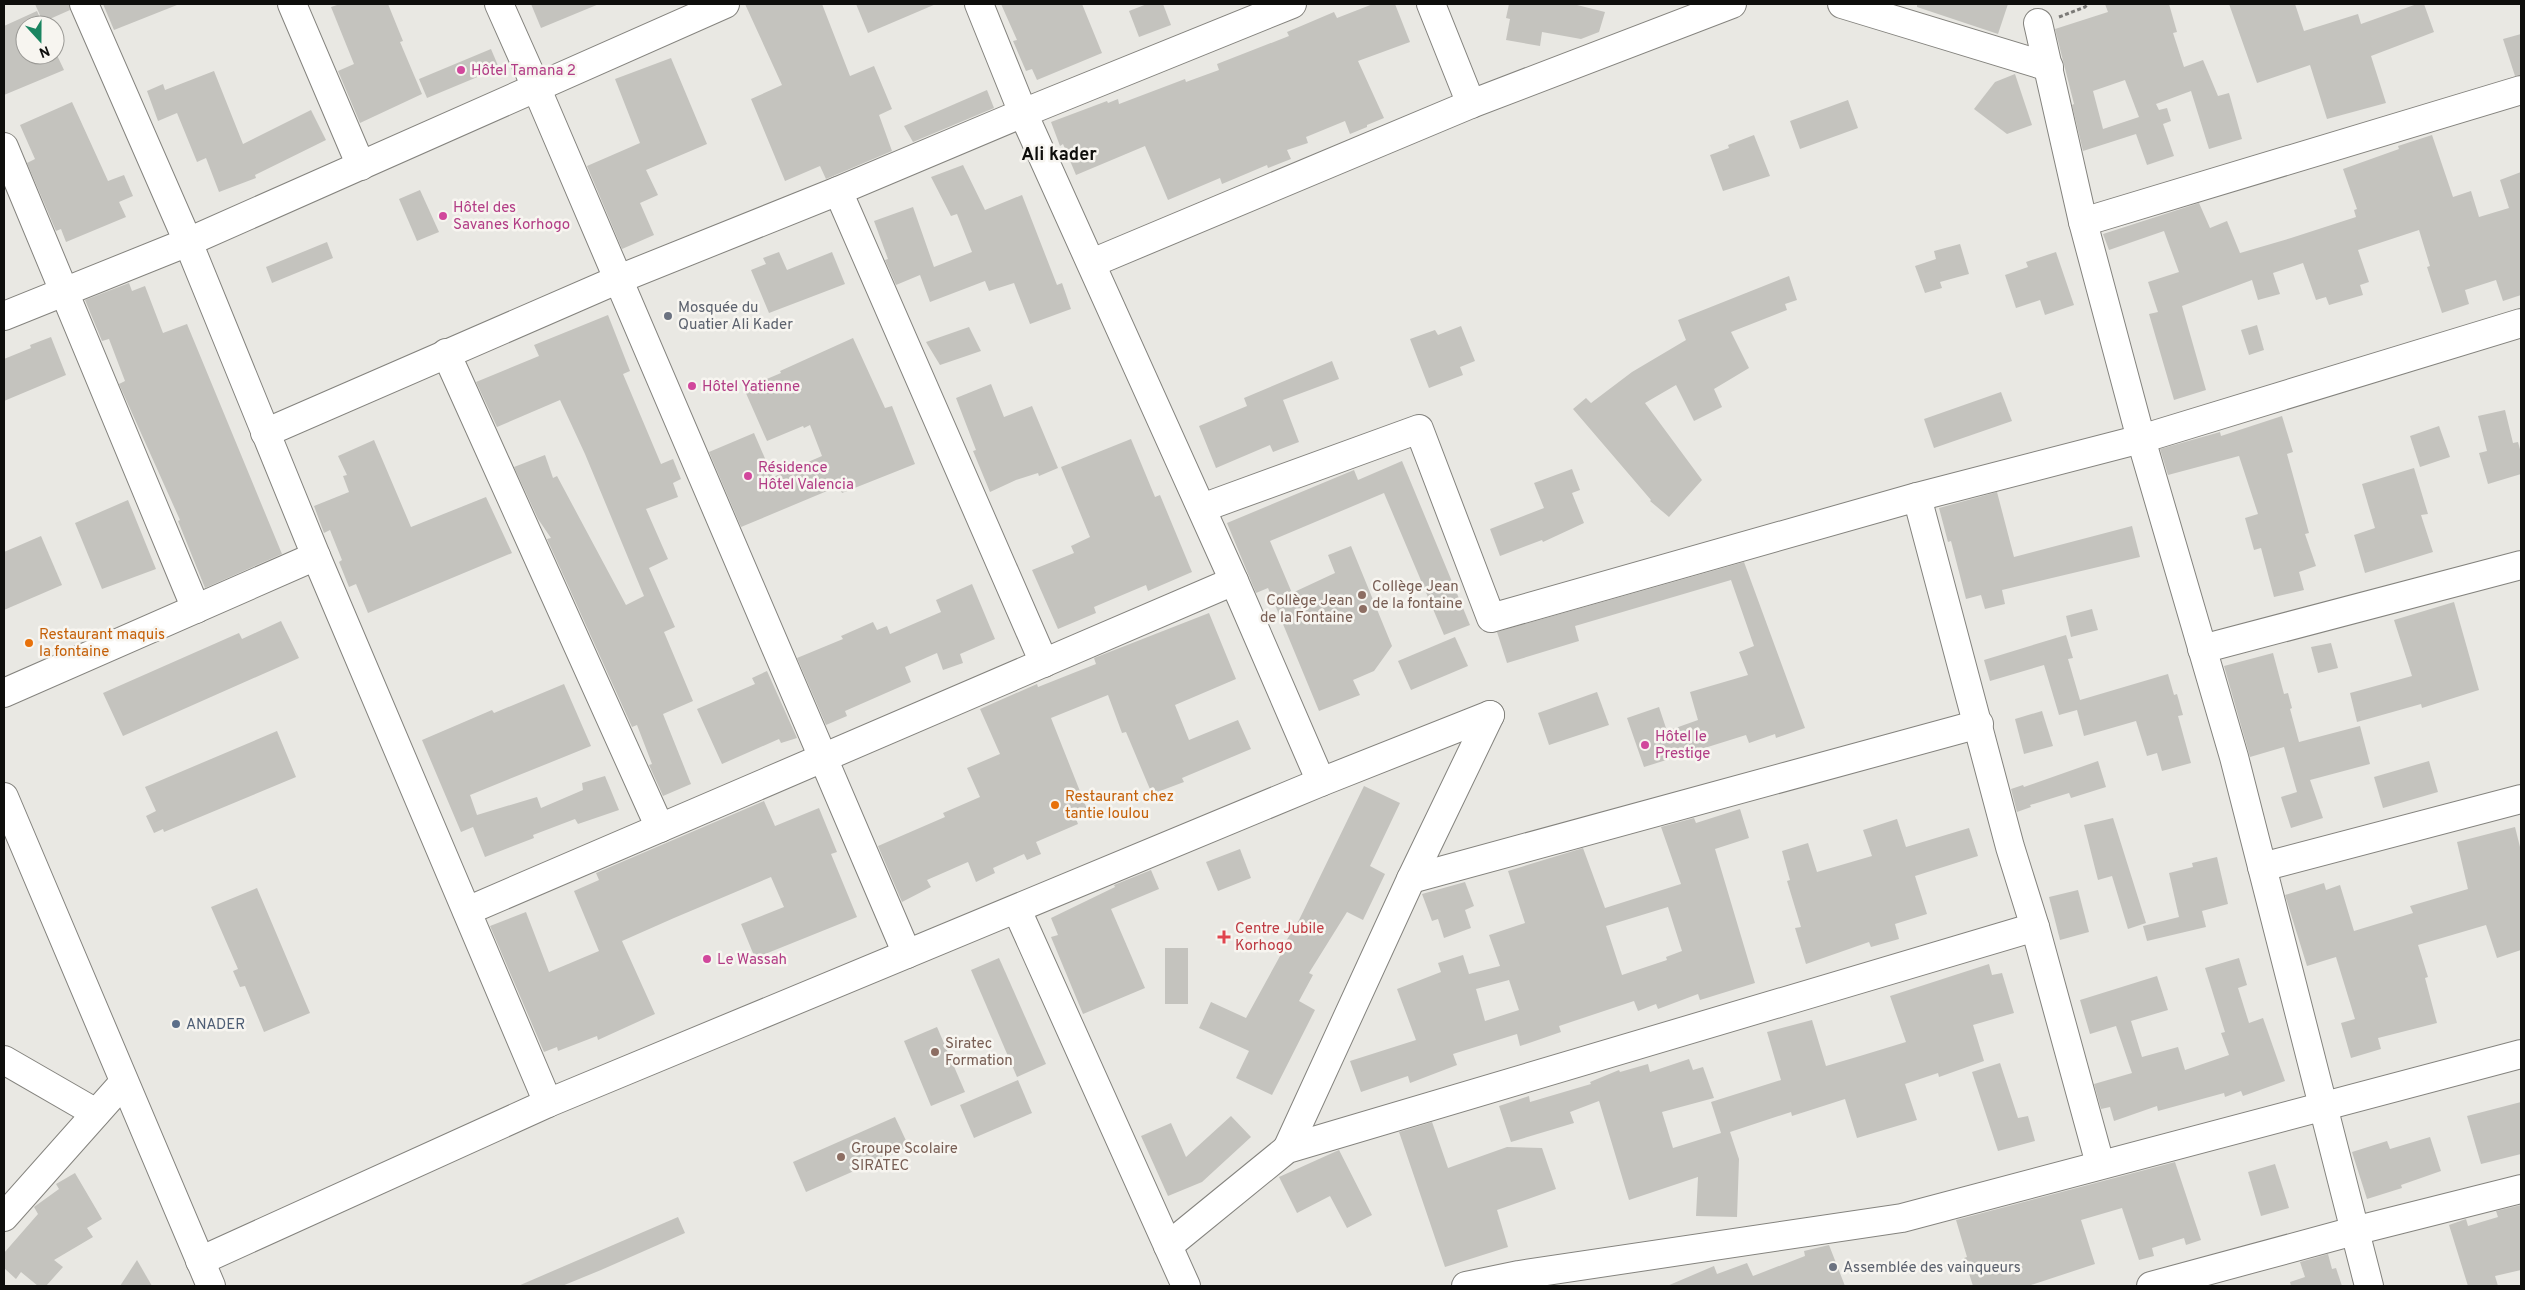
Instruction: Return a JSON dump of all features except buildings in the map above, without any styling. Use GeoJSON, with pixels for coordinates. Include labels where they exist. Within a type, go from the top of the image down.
{"type":"FeatureCollection","features":[{"type":"Feature","properties":{"kind":"street"},"geometry":{"type":"LineString","coordinates":[[84,4],[188,242],[316,556],[548,1104]]}},
{"type":"Feature","properties":{"kind":"street"},"geometry":{"type":"LineString","coordinates":[[292,4],[361,166]]}},
{"type":"Feature","properties":{"kind":"street"},"geometry":{"type":"LineString","coordinates":[[499,4],[908,954]]}},
{"type":"Feature","properties":{"kind":"street"},"geometry":{"type":"LineString","coordinates":[[4,316],[188,242],[725,4]]}},
{"type":"Feature","properties":{"kind":"street"},"geometry":{"type":"LineString","coordinates":[[980,4],[1023,113],[1202,508],[1321,782]]}},
{"type":"Feature","properties":{"kind":"street"},"geometry":{"type":"LineString","coordinates":[[265,433],[618,279],[838,191],[1023,113],[1292,4]]}},
{"type":"Feature","properties":{"kind":"street"},"geometry":{"type":"LineString","coordinates":[[1431,4],[1470,104]]}},
{"type":"Feature","properties":{"kind":"street"},"geometry":{"type":"LineString","coordinates":[[1092,263],[1470,104],[1732,4]]}},
{"type":"Feature","properties":{"kind":"street"},"geometry":{"type":"LineString","coordinates":[[1842,4],[2049,67]]}},
{"type":"Feature","properties":{"kind":"street"},"geometry":{"type":"LineString","coordinates":[[2038,23],[2082,222],[2141,439],[2202,649],[2262,867],[2369,1286]]}},
{"type":"Feature","properties":{"kind":"street"},"geometry":{"type":"LineString","coordinates":[[2082,222],[2521,90]]}},
{"type":"Feature","properties":{"kind":"street"},"geometry":{"type":"LineString","coordinates":[[4,147],[196,609]]}},
{"type":"Feature","properties":{"kind":"street"},"geometry":{"type":"LineString","coordinates":[[838,191],[1044,663]]}},
{"type":"Feature","properties":{"kind":"street"},"geometry":{"type":"LineString","coordinates":[[1202,508],[1419,429],[1491,618],[1917,497],[2141,439],[2521,323]]}},
{"type":"Feature","properties":{"kind":"street"},"geometry":{"type":"LineString","coordinates":[[446,353],[660,828]]}},
{"type":"Feature","properties":{"kind":"street"},"geometry":{"type":"LineString","coordinates":[[1917,497],[2010,847],[2035,927],[2100,1164]]}},
{"type":"Feature","properties":{"kind":"street"},"geometry":{"type":"LineString","coordinates":[[4,693],[316,556]]}},
{"type":"Feature","properties":{"kind":"street"},"geometry":{"type":"LineString","coordinates":[[2202,649],[2521,565]]}},
{"type":"Feature","properties":{"kind":"street"},"geometry":{"type":"LineString","coordinates":[[467,911],[1234,581]]}},
{"type":"Feature","properties":{"kind":"street"},"geometry":{"type":"LineString","coordinates":[[200,1261],[548,1104],[1321,782],[1490,715],[1411,879],[1287,1149]]}},
{"type":"Feature","properties":{"kind":"street"},"geometry":{"type":"LineString","coordinates":[[1411,879],[1978,724]]}},
{"type":"Feature","properties":{"kind":"street"},"geometry":{"type":"LineString","coordinates":[[4,797],[211,1286]]}},
{"type":"Feature","properties":{"kind":"street"},"geometry":{"type":"LineString","coordinates":[[2262,867],[2521,799]]}},
{"type":"Feature","properties":{"kind":"street"},"geometry":{"type":"LineString","coordinates":[[1017,910],[1186,1286]]}},
{"type":"Feature","properties":{"kind":"street"},"geometry":{"type":"LineString","coordinates":[[1168,1246],[1287,1149],[2035,927]]}},
{"type":"Feature","properties":{"kind":"street"},"geometry":{"type":"LineString","coordinates":[[1466,1286],[1522,1281],[1902,1218],[2521,1054]]}},
{"type":"Feature","properties":{"kind":"street"},"geometry":{"type":"LineString","coordinates":[[4,1060],[96,1113]]}},
{"type":"Feature","properties":{"kind":"street"},"geometry":{"type":"LineString","coordinates":[[4,1217],[124,1082]]}},
{"type":"Feature","properties":{"kind":"street"},"geometry":{"type":"LineString","coordinates":[[2152,1286],[2354,1231],[2521,1189]]}},
{"type":"Feature","properties":{"kind":"path"},"geometry":{"type":"LineString","coordinates":[[2038,23],[2085,7],[2088,4]]}},
{"type":"Feature","properties":{"kind":"place","name":"Hôtel Tamana 2"},"geometry":{"type":"Point","coordinates":[461,70]}},
{"type":"Feature","properties":{"kind":"place","name":"Hôtel des Savanes Korhogo"},"geometry":{"type":"Point","coordinates":[443,216]}},
{"type":"Feature","properties":{"kind":"place","name":"Mosquée du Quatier Ali Kader"},"geometry":{"type":"Point","coordinates":[668,316]}},
{"type":"Feature","properties":{"kind":"place","name":"Hôtel Yatienne"},"geometry":{"type":"Point","coordinates":[692,386]}},
{"type":"Feature","properties":{"kind":"place","name":"Résidence Hôtel Valencia"},"geometry":{"type":"Point","coordinates":[748,476]}},
{"type":"Feature","properties":{"kind":"place","name":"Collège Jean de la fontaine"},"geometry":{"type":"Point","coordinates":[1362,595]}},
{"type":"Feature","properties":{"kind":"place","name":"Collège Jean de la Fontaine"},"geometry":{"type":"Point","coordinates":[1363,609]}},
{"type":"Feature","properties":{"kind":"place","name":"Restaurant maquis la fontaine"},"geometry":{"type":"Point","coordinates":[29,643]}},
{"type":"Feature","properties":{"kind":"place","name":"Hôtel le Prestige"},"geometry":{"type":"Point","coordinates":[1645,745]}},
{"type":"Feature","properties":{"kind":"place","name":"Restaurant chez tantie loulou"},"geometry":{"type":"Point","coordinates":[1055,805]}},
{"type":"Feature","properties":{"kind":"place","name":"Centre Jubile Korhogo"},"geometry":{"type":"Point","coordinates":[1224,937]}},
{"type":"Feature","properties":{"kind":"place","name":"Le Wassah"},"geometry":{"type":"Point","coordinates":[707,959]}},
{"type":"Feature","properties":{"kind":"place","name":"ANADER"},"geometry":{"type":"Point","coordinates":[176,1024]}},
{"type":"Feature","properties":{"kind":"place","name":"Siratec Formation"},"geometry":{"type":"Point","coordinates":[935,1052]}},
{"type":"Feature","properties":{"kind":"place","name":"Groupe Scolaire SIRATEC"},"geometry":{"type":"Point","coordinates":[841,1157]}},
{"type":"Feature","properties":{"kind":"place","name":"Assemblée des vainqueurs"},"geometry":{"type":"Point","coordinates":[1833,1267]}},
{"type":"Feature","properties":{"kind":"district","name":"Ali kader"},"geometry":{"type":"Point","coordinates":[1059,154]}}]}
